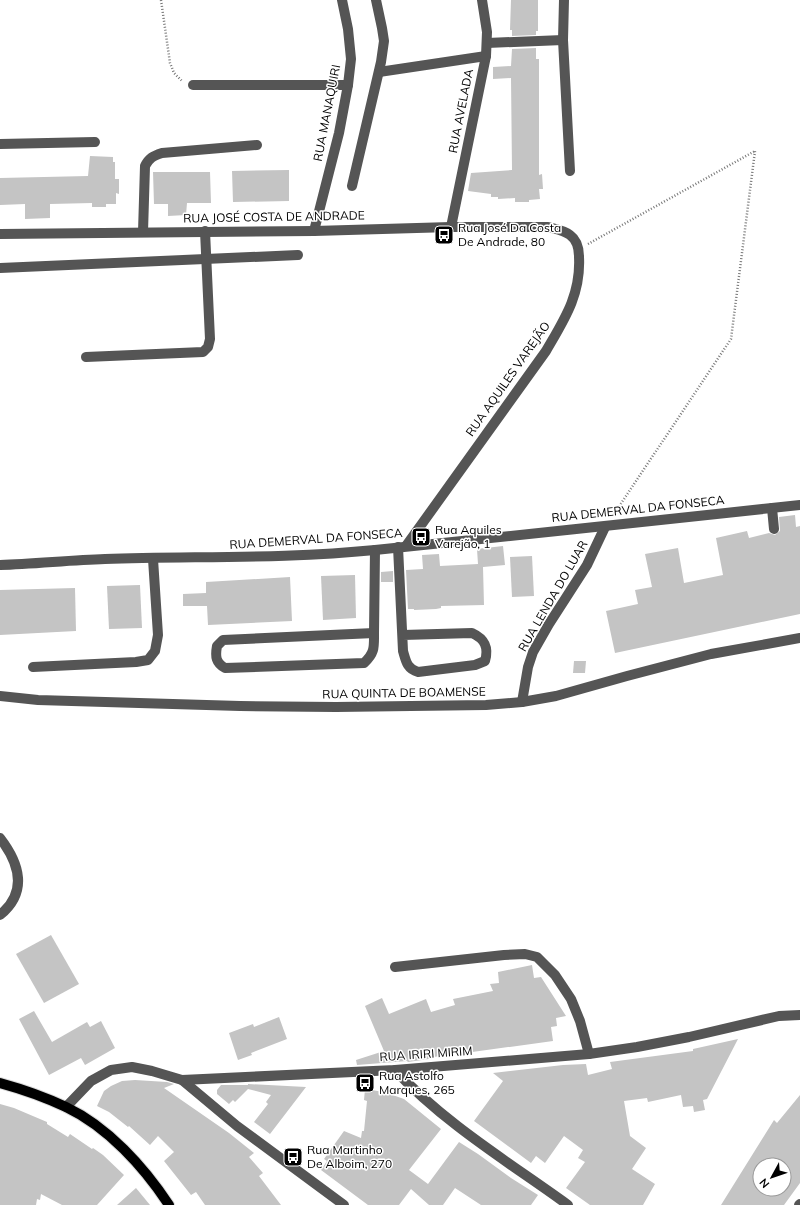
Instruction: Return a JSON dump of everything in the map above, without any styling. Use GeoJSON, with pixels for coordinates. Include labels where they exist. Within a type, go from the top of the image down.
{"type":"FeatureCollection","features":[{"type":"Feature","properties":{"kind":"main road"},"geometry":{"type":"LineString","coordinates":[[0,1083],[22,1089],[66,1107],[100,1129],[130,1156],[148,1176],[169,1205]]}},
{"type":"Feature","properties":{"kind":"street","name":"RUA MANAQUIRI"},"geometry":{"type":"LineString","coordinates":[[314,230],[339,134],[348,85],[351,59],[348,29],[342,0]]}},
{"type":"Feature","properties":{"kind":"street"},"geometry":{"type":"LineString","coordinates":[[352,186],[379,72],[384,41],[376,0]]}},
{"type":"Feature","properties":{"kind":"street","name":"RUA AVELADA"},"geometry":{"type":"LineString","coordinates":[[451,227],[486,56],[486,22],[482,0]]}},
{"type":"Feature","properties":{"kind":"street"},"geometry":{"type":"LineString","coordinates":[[564,0],[563,40],[570,171]]}},
{"type":"Feature","properties":{"kind":"street"},"geometry":{"type":"LineString","coordinates":[[487,44],[563,40]]}},
{"type":"Feature","properties":{"kind":"street"},"geometry":{"type":"LineString","coordinates":[[379,72],[486,56]]}},
{"type":"Feature","properties":{"kind":"street"},"geometry":{"type":"LineString","coordinates":[[193,85],[348,85]]}},
{"type":"Feature","properties":{"kind":"street"},"geometry":{"type":"LineString","coordinates":[[0,144],[95,142]]}},
{"type":"Feature","properties":{"kind":"street"},"geometry":{"type":"LineString","coordinates":[[143,232],[145,166],[148,160],[153,156],[162,153],[257,145]]}},
{"type":"Feature","properties":{"kind":"street","name":"RUA JOSÉ COSTA DE ANDRADE"},"geometry":{"type":"LineString","coordinates":[[0,234],[451,227],[548,227],[562,230],[571,236],[579,249]]}},
{"type":"Feature","properties":{"kind":"street"},"geometry":{"type":"LineString","coordinates":[[86,357],[203,352],[208,347],[210,339],[205,231]]}},
{"type":"Feature","properties":{"kind":"street","name":"RUA AQUILES VAREJÃO"},"geometry":{"type":"LineString","coordinates":[[402,547],[546,351],[565,318],[578,284],[580,268],[579,249]]}},
{"type":"Feature","properties":{"kind":"street"},"geometry":{"type":"LineString","coordinates":[[0,268],[298,255]]}},
{"type":"Feature","properties":{"kind":"street","name":"RUA DEMERVAL DA FONSECA"},"geometry":{"type":"LineString","coordinates":[[0,565],[104,559],[267,557],[374,550],[605,527],[653,520],[800,505]]}},
{"type":"Feature","properties":{"kind":"street"},"geometry":{"type":"LineString","coordinates":[[772,508],[774,529]]}},
{"type":"Feature","properties":{"kind":"street","name":"RUA LENDA DO LUAR"},"geometry":{"type":"LineString","coordinates":[[522,702],[528,667],[533,652],[587,565],[605,527]]}},
{"type":"Feature","properties":{"kind":"street"},"geometry":{"type":"LineString","coordinates":[[402,547],[403,651],[408,667],[418,672],[475,665],[485,661],[487,652],[485,644],[479,636],[472,633],[403,635]]}},
{"type":"Feature","properties":{"kind":"street"},"geometry":{"type":"LineString","coordinates":[[374,550],[374,633],[374,650],[371,657],[364,663],[225,668],[219,665],[216,660],[217,646],[223,640],[374,633]]}},
{"type":"Feature","properties":{"kind":"street"},"geometry":{"type":"LineString","coordinates":[[33,667],[136,662],[148,660],[155,651],[158,635],[153,558]]}},
{"type":"Feature","properties":{"kind":"street","name":"RUA QUINTA DE BOAMENSE"},"geometry":{"type":"LineString","coordinates":[[0,696],[38,700],[336,707],[486,705],[522,702],[575,691],[711,654],[800,638]]}},
{"type":"Feature","properties":{"kind":"street"},"geometry":{"type":"LineString","coordinates":[[0,838],[10,852],[18,874],[18,888],[14,898],[7,909],[0,915]]}},
{"type":"Feature","properties":{"kind":"street"},"geometry":{"type":"LineString","coordinates":[[395,967],[504,955],[525,954],[537,957],[555,974],[571,999],[580,1021],[589,1054]]}},
{"type":"Feature","properties":{"kind":"street","name":"RUA IRIRI MIRIM"},"geometry":{"type":"LineString","coordinates":[[66,1107],[91,1081],[111,1070],[132,1068],[152,1070],[182,1080],[394,1070],[589,1054],[682,1038],[779,1016],[800,1015]]}},
{"type":"Feature","properties":{"kind":"street"},"geometry":{"type":"LineString","coordinates":[[394,1070],[414,1091],[447,1118],[568,1205]]}},
{"type":"Feature","properties":{"kind":"street"},"geometry":{"type":"LineString","coordinates":[[182,1080],[236,1126],[344,1205]]}},
{"type":"Feature","properties":{"kind":"path"},"geometry":{"type":"LineString","coordinates":[[161,0],[170,63],[174,73],[182,80],[193,85]]}},
{"type":"Feature","properties":{"kind":"path"},"geometry":{"type":"LineString","coordinates":[[579,249],[755,151],[731,338],[605,527]]}},
{"type":"Feature","properties":{"kind":"building"},"geometry":{"type":"Polygon","coordinates":[[[511,0],[538,0],[538,31],[536,31],[536,35],[512,36],[512,30],[510,30],[511,0]]]}},
{"type":"Feature","properties":{"kind":"building"},"geometry":{"type":"Polygon","coordinates":[[[536,48],[536,59],[539,59],[539,175],[542,174],[543,189],[539,189],[540,199],[529,200],[529,202],[515,202],[515,198],[498,199],[498,197],[491,197],[491,194],[468,191],[471,173],[512,170],[511,78],[493,79],[493,67],[511,66],[512,49],[536,48]]]}},
{"type":"Feature","properties":{"kind":"building"},"geometry":{"type":"Polygon","coordinates":[[[90,156],[113,157],[113,162],[115,162],[115,179],[119,179],[119,194],[116,193],[116,204],[106,204],[106,207],[92,207],[92,203],[50,204],[50,218],[25,219],[25,204],[0,205],[0,178],[88,176],[90,156]]]}},
{"type":"Feature","properties":{"kind":"building"},"geometry":{"type":"Polygon","coordinates":[[[289,170],[289,201],[233,202],[232,171],[289,170]]]}},
{"type":"Feature","properties":{"kind":"building"},"geometry":{"type":"Polygon","coordinates":[[[153,172],[210,172],[211,203],[187,203],[186,215],[168,216],[168,204],[154,204],[153,172]]]}},
{"type":"Feature","properties":{"kind":"building"},"geometry":{"type":"Polygon","coordinates":[[[795,515],[796,527],[800,526],[800,614],[615,653],[606,611],[638,604],[635,590],[652,587],[645,554],[678,548],[684,583],[723,575],[716,538],[747,531],[749,538],[769,533],[775,535],[780,531],[779,517],[795,515]]]}},
{"type":"Feature","properties":{"kind":"building"},"geometry":{"type":"Polygon","coordinates":[[[503,546],[505,565],[483,567],[484,605],[441,606],[441,608],[436,609],[408,609],[406,570],[423,569],[422,555],[439,554],[440,566],[478,564],[477,549],[503,546]]]}},
{"type":"Feature","properties":{"kind":"building"},"geometry":{"type":"Polygon","coordinates":[[[532,556],[534,596],[512,597],[510,557],[532,556]]]}},
{"type":"Feature","properties":{"kind":"building"},"geometry":{"type":"Polygon","coordinates":[[[393,571],[393,582],[381,582],[381,572],[393,571]]]}},
{"type":"Feature","properties":{"kind":"building"},"geometry":{"type":"Polygon","coordinates":[[[355,575],[356,618],[323,620],[321,576],[355,575]]]}},
{"type":"Feature","properties":{"kind":"building"},"geometry":{"type":"Polygon","coordinates":[[[290,577],[292,621],[208,625],[207,606],[183,606],[183,594],[206,593],[206,582],[290,577]]]}},
{"type":"Feature","properties":{"kind":"building"},"geometry":{"type":"Polygon","coordinates":[[[140,585],[142,628],[109,629],[107,586],[140,585]]]}},
{"type":"Feature","properties":{"kind":"building"},"geometry":{"type":"Polygon","coordinates":[[[75,588],[76,631],[0,635],[0,590],[75,588]]]}},
{"type":"Feature","properties":{"kind":"building"},"geometry":{"type":"Polygon","coordinates":[[[574,661],[586,661],[585,673],[573,673],[574,661]]]}},
{"type":"Feature","properties":{"kind":"building"},"geometry":{"type":"Polygon","coordinates":[[[51,935],[79,984],[44,1003],[16,954],[51,935]]]}},
{"type":"Feature","properties":{"kind":"building"},"geometry":{"type":"Polygon","coordinates":[[[532,965],[534,978],[541,977],[566,1016],[556,1018],[557,1026],[551,1027],[553,1041],[460,1054],[460,1052],[408,1062],[357,1065],[356,1060],[384,1051],[365,1006],[382,998],[389,1014],[426,999],[431,1012],[455,1005],[453,999],[493,991],[490,984],[499,983],[498,972],[532,965]]]}},
{"type":"Feature","properties":{"kind":"building"},"geometry":{"type":"Polygon","coordinates":[[[34,1011],[52,1042],[87,1022],[90,1027],[101,1021],[115,1048],[85,1065],[81,1058],[49,1075],[19,1019],[34,1011]]]}},
{"type":"Feature","properties":{"kind":"building"},"geometry":{"type":"Polygon","coordinates":[[[279,1017],[287,1039],[251,1053],[252,1055],[238,1060],[229,1033],[253,1024],[254,1027],[279,1017]]]}},
{"type":"Feature","properties":{"kind":"building"},"geometry":{"type":"Polygon","coordinates":[[[738,1039],[707,1099],[703,1100],[705,1110],[694,1112],[693,1106],[683,1107],[681,1095],[648,1102],[647,1098],[624,1101],[630,1136],[646,1148],[632,1169],[655,1184],[643,1205],[590,1205],[566,1188],[585,1162],[578,1158],[583,1150],[564,1136],[545,1163],[536,1156],[531,1163],[474,1121],[503,1081],[493,1073],[563,1065],[586,1064],[588,1075],[612,1069],[610,1062],[693,1051],[693,1049],[738,1039]]]}},
{"type":"Feature","properties":{"kind":"building"},"geometry":{"type":"Polygon","coordinates":[[[135,1080],[167,1082],[174,1084],[164,1088],[229,1133],[254,1153],[249,1157],[263,1173],[259,1176],[281,1205],[205,1205],[196,1192],[191,1195],[164,1161],[174,1152],[158,1136],[150,1145],[129,1126],[128,1127],[109,1112],[97,1106],[104,1091],[111,1086],[122,1081],[135,1080]]]}},
{"type":"Feature","properties":{"kind":"building"},"geometry":{"type":"Polygon","coordinates":[[[248,1084],[306,1087],[270,1134],[254,1122],[268,1104],[266,1102],[271,1095],[248,1089],[235,1102],[233,1100],[229,1104],[217,1094],[217,1090],[221,1085],[248,1084]]]}},
{"type":"Feature","properties":{"kind":"building"},"geometry":{"type":"Polygon","coordinates":[[[365,1089],[384,1092],[404,1099],[441,1129],[409,1170],[428,1184],[459,1142],[538,1195],[531,1205],[481,1205],[455,1188],[443,1205],[429,1205],[411,1189],[399,1205],[368,1205],[321,1170],[327,1161],[324,1159],[344,1131],[361,1138],[362,1131],[364,1131],[367,1101],[364,1100],[365,1089]]]}},
{"type":"Feature","properties":{"kind":"building"},"geometry":{"type":"Polygon","coordinates":[[[800,1095],[800,1183],[792,1194],[792,1157],[752,1157],[752,1197],[790,1197],[784,1205],[721,1205],[774,1120],[777,1123],[800,1095]]]}},
{"type":"Feature","properties":{"kind":"building"},"geometry":{"type":"Polygon","coordinates":[[[0,1104],[14,1108],[47,1122],[47,1124],[68,1137],[70,1134],[103,1155],[124,1175],[97,1205],[62,1205],[41,1194],[40,1200],[37,1199],[36,1205],[0,1205],[0,1104]]]}},
{"type":"Feature","properties":{"kind":"building"},"geometry":{"type":"Polygon","coordinates":[[[136,1188],[150,1205],[117,1205],[136,1188]]]}},
{"type":"Feature","properties":{"kind":"place","name":"Rua José Da Costa De Andrade, 80"},"geometry":{"type":"Point","coordinates":[444,235]}},
{"type":"Feature","properties":{"kind":"place","name":"Rua Aquiles Varejão, 1"},"geometry":{"type":"Point","coordinates":[421,537]}},
{"type":"Feature","properties":{"kind":"place","name":"Rua Astolfo Marques, 265"},"geometry":{"type":"Point","coordinates":[365,1083]}},
{"type":"Feature","properties":{"kind":"place","name":"Rua Martinho De Alboim, 270"},"geometry":{"type":"Point","coordinates":[293,1157]}}]}
